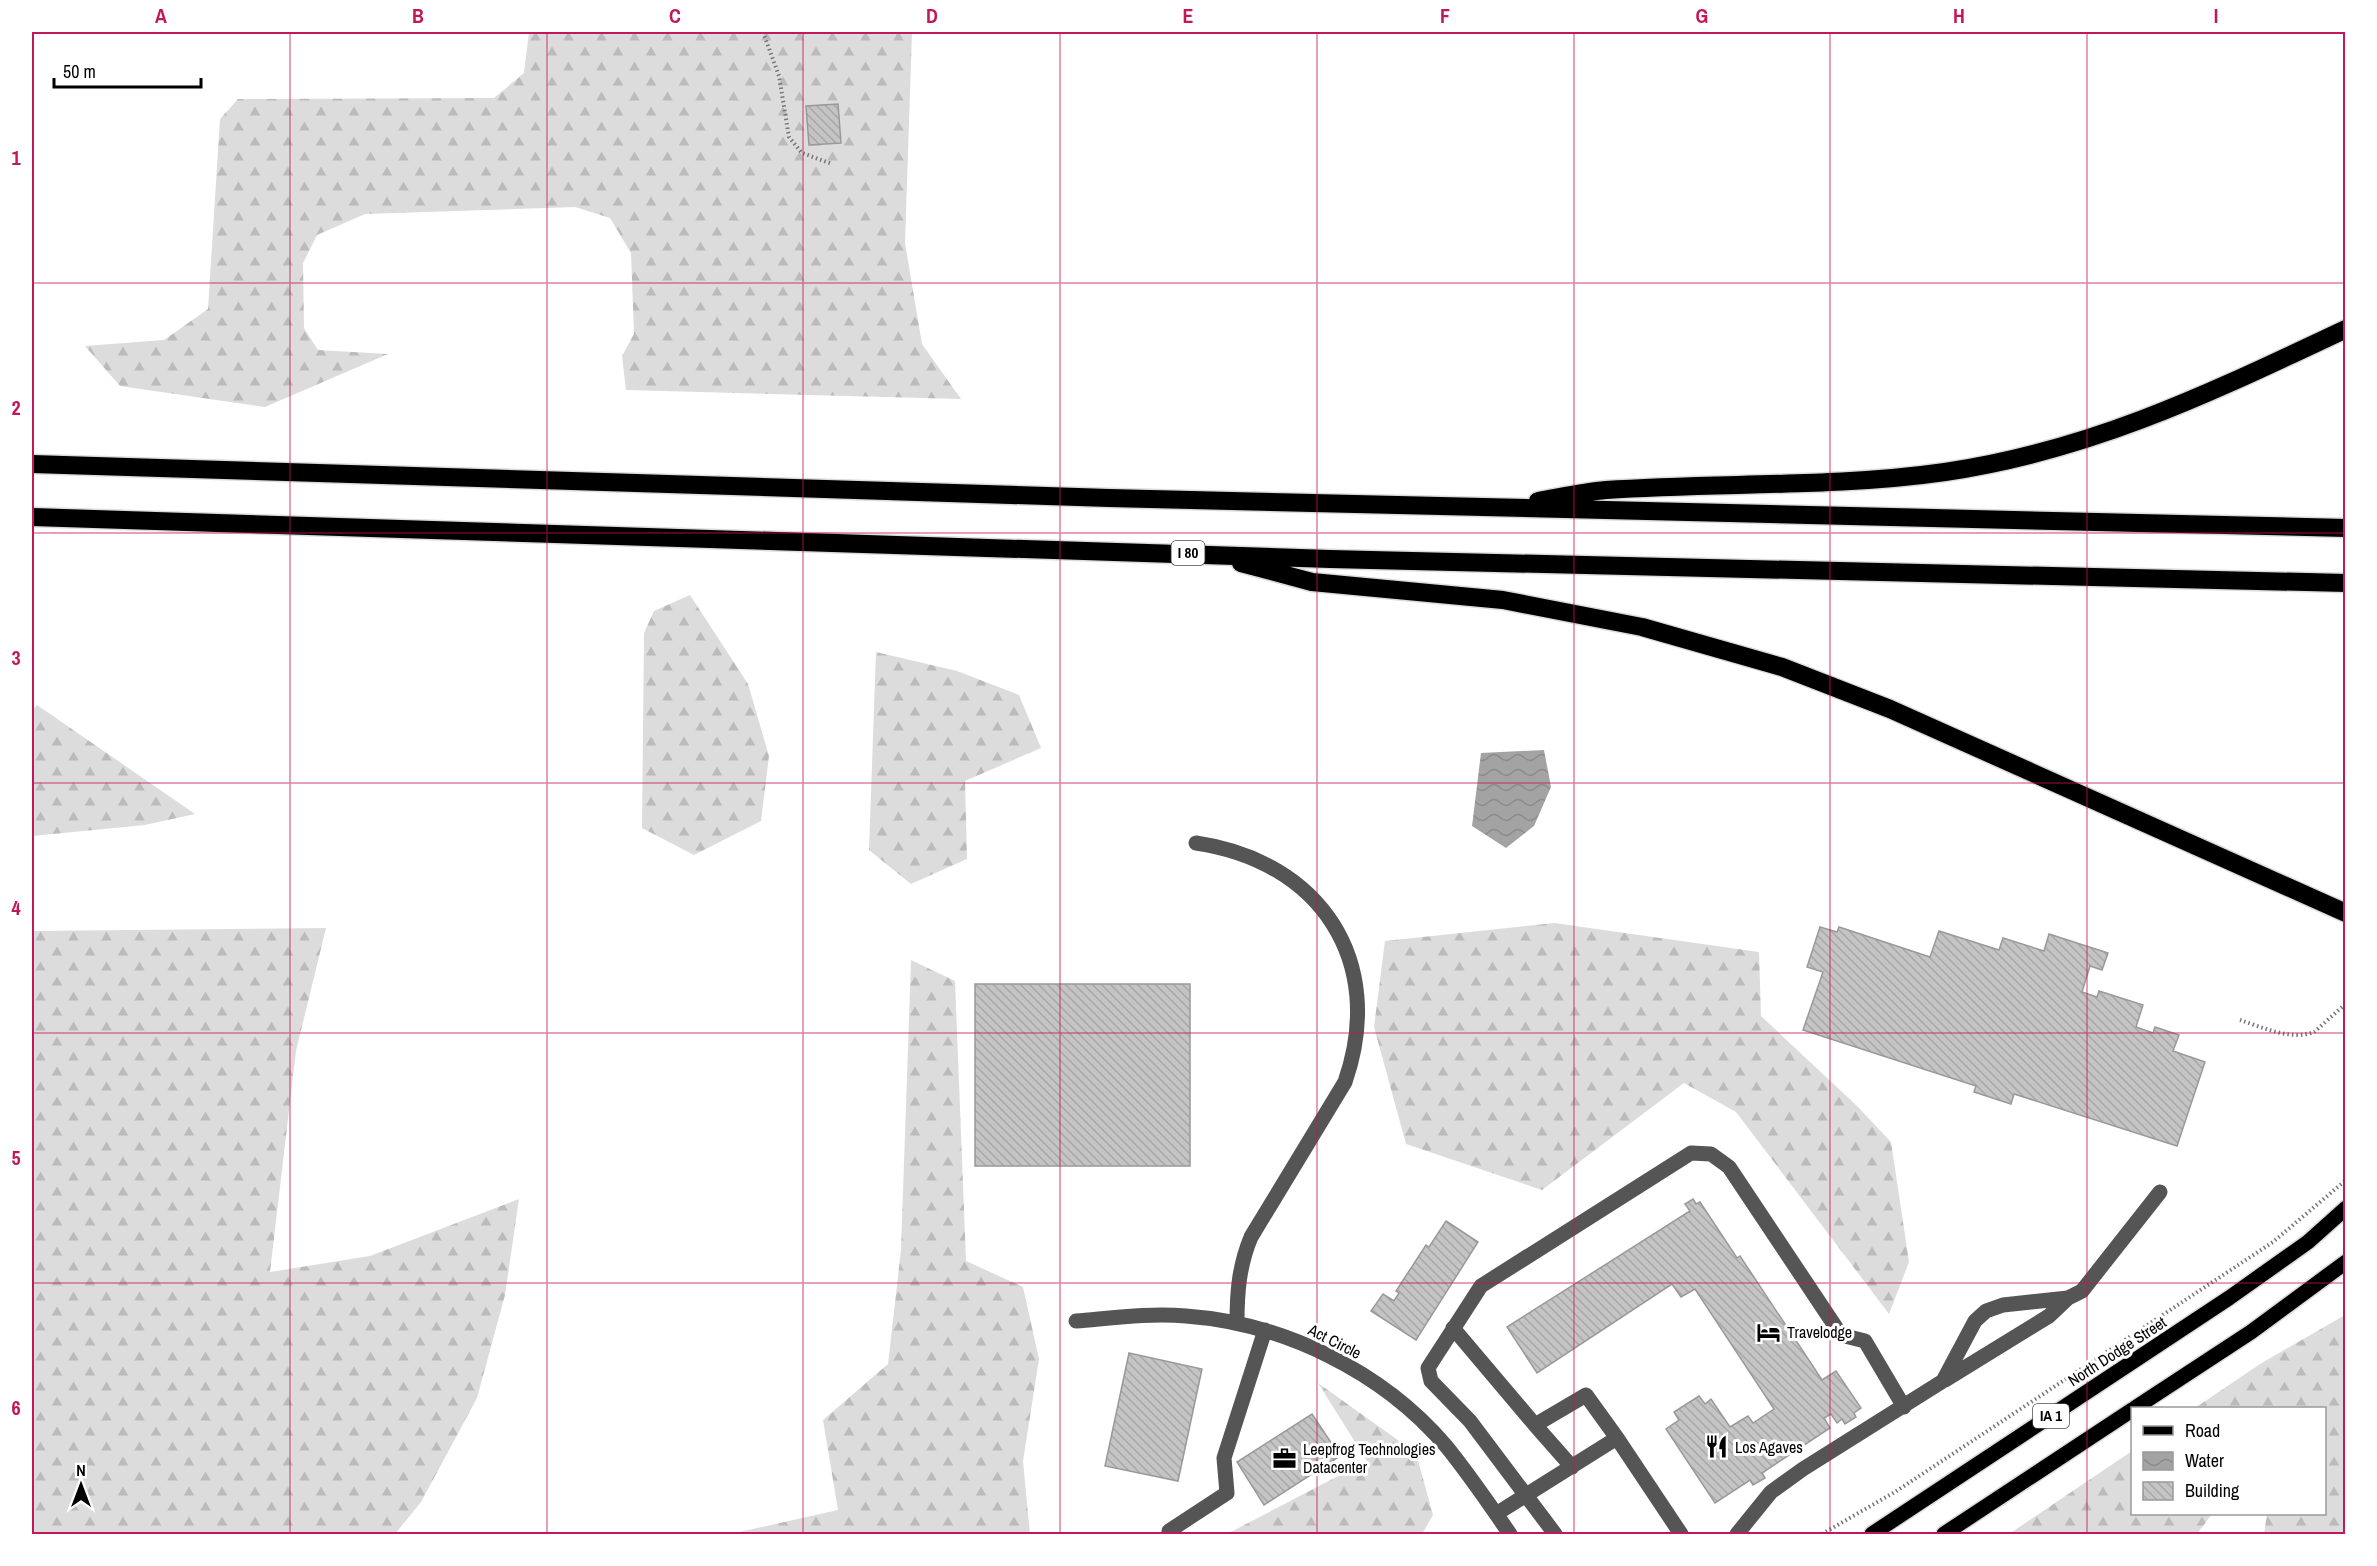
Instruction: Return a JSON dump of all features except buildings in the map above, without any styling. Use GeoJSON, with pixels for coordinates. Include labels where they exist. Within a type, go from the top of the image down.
{"type":"FeatureCollection","features":[{"type":"Feature","properties":{"kind":"highway"},"geometry":{"type":"LineString","coordinates":[[1488,508],[1604,490],[1884,479],[2004,462],[2130,426],[2183,405],[2346,329]]}},
{"type":"Feature","properties":{"kind":"highway"},"geometry":{"type":"LineString","coordinates":[[32,464],[1488,508],[2346,528]]}},
{"type":"Feature","properties":{"kind":"highway","name":"I 80"},"geometry":{"type":"LineString","coordinates":[[32,517],[1208,554],[2346,583]]}},
{"type":"Feature","properties":{"kind":"highway"},"geometry":{"type":"LineString","coordinates":[[1208,554],[1312,582],[1503,600],[1642,627],[1782,667],[1890,709],[2346,913]]}},
{"type":"Feature","properties":{"kind":"main road","name":"North Dodge Street"},"geometry":{"type":"LineString","coordinates":[[1872,1534],[2229,1298],[2307,1242],[2346,1208]]}},
{"type":"Feature","properties":{"kind":"main road","name":"IA 1"},"geometry":{"type":"LineString","coordinates":[[2137,1407],[2251,1332],[2346,1262]]}},
{"type":"Feature","properties":{"kind":"main road","name":"IA 1"},"geometry":{"type":"LineString","coordinates":[[1944,1534],[2131,1411]]}},
{"type":"Feature","properties":{"kind":"street"},"geometry":{"type":"LineString","coordinates":[[1196,843],[1225,847],[1275,867],[1299,885],[1334,926],[1347,953],[1355,982],[1358,1012],[1353,1059],[1345,1082],[1251,1238],[1242,1257],[1238,1283],[1237,1323]]}},
{"type":"Feature","properties":{"kind":"street"},"geometry":{"type":"LineString","coordinates":[[1555,1534],[1470,1421],[1431,1381],[1428,1368],[1481,1286],[1671,1163],[1691,1153],[1711,1154],[1729,1167],[1841,1335],[1865,1341],[1904,1407]]}},
{"type":"Feature","properties":{"kind":"street"},"geometry":{"type":"LineString","coordinates":[[1737,1534],[1771,1492],[1803,1469],[2049,1316],[2068,1298],[2082,1291],[2160,1192]]}},
{"type":"Feature","properties":{"kind":"street"},"geometry":{"type":"LineString","coordinates":[[1943,1381],[1976,1321],[1986,1311],[2003,1305],[2068,1298]]}},
{"type":"Feature","properties":{"kind":"street","name":"Act Circle"},"geometry":{"type":"LineString","coordinates":[[1076,1321],[1149,1315],[1187,1316],[1237,1323],[1265,1330],[1314,1349],[1384,1390],[1444,1444],[1510,1534]]}},
{"type":"Feature","properties":{"kind":"street"},"geometry":{"type":"LineString","coordinates":[[1453,1328],[1572,1467]]}},
{"type":"Feature","properties":{"kind":"street"},"geometry":{"type":"LineString","coordinates":[[1169,1531],[1227,1493],[1224,1458],[1265,1330]]}},
{"type":"Feature","properties":{"kind":"street"},"geometry":{"type":"LineString","coordinates":[[1535,1425],[1586,1395],[1681,1534]]}},
{"type":"Feature","properties":{"kind":"street"},"geometry":{"type":"LineString","coordinates":[[1496,1514],[1617,1438]]}},
{"type":"Feature","properties":{"kind":"path"},"geometry":{"type":"LineString","coordinates":[[763,32],[779,76],[789,137],[802,153],[832,164]]}},
{"type":"Feature","properties":{"kind":"path"},"geometry":{"type":"LineString","coordinates":[[2240,1020],[2294,1036],[2316,1032],[2327,1017],[2346,1004]]}},
{"type":"Feature","properties":{"kind":"path"},"geometry":{"type":"LineString","coordinates":[[1822,1534],[1895,1492],[2273,1242],[2346,1180]]}},
{"type":"Feature","properties":{"kind":"green space"},"geometry":{"type":"Polygon","coordinates":[[[529,32],[912,32],[905,243],[922,344],[961,399],[626,390],[622,356],[634,334],[631,253],[610,218],[575,207],[365,214],[317,235],[303,263],[304,328],[318,350],[388,354],[265,407],[120,386],[85,346],[164,340],[208,309],[220,119],[238,99],[494,98],[524,73],[529,32]]]}},
{"type":"Feature","properties":{"kind":"green space"},"geometry":{"type":"Polygon","coordinates":[[[690,595],[748,684],[769,756],[761,821],[694,855],[642,828],[644,633],[654,611],[690,595]]]}},
{"type":"Feature","properties":{"kind":"green space"},"geometry":{"type":"Polygon","coordinates":[[[876,652],[957,671],[1019,695],[1041,748],[965,781],[967,859],[911,884],[869,850],[876,652]]]}},
{"type":"Feature","properties":{"kind":"green space"},"geometry":{"type":"Polygon","coordinates":[[[37,705],[195,814],[145,825],[32,836],[32,711],[37,705]]]}},
{"type":"Feature","properties":{"kind":"green space"},"geometry":{"type":"Polygon","coordinates":[[[1554,923],[1759,952],[1761,1016],[1857,1106],[1891,1142],[1909,1262],[1889,1314],[1736,1112],[1684,1083],[1542,1190],[1406,1144],[1374,1027],[1385,941],[1554,923]]]}},
{"type":"Feature","properties":{"kind":"green space"},"geometry":{"type":"Polygon","coordinates":[[[326,928],[296,1051],[270,1272],[370,1256],[519,1199],[505,1295],[477,1398],[421,1502],[395,1534],[32,1534],[32,931],[326,928]]]}},
{"type":"Feature","properties":{"kind":"green space"},"geometry":{"type":"Polygon","coordinates":[[[911,960],[955,981],[966,1261],[1023,1287],[1039,1359],[1023,1461],[1030,1534],[713,1534],[735,1533],[838,1510],[823,1420],[888,1364],[901,1250],[911,960]]]}},
{"type":"Feature","properties":{"kind":"green space"},"geometry":{"type":"Polygon","coordinates":[[[2345,1315],[2345,1534],[2264,1534],[2267,1515],[2326,1515],[2326,1407],[2196,1407],[2260,1364],[2345,1315]]]}},
{"type":"Feature","properties":{"kind":"green space"},"geometry":{"type":"Polygon","coordinates":[[[1318,1383],[1416,1453],[1433,1515],[1422,1534],[1227,1534],[1367,1461],[1318,1383]]]}},
{"type":"Feature","properties":{"kind":"green space"},"geometry":{"type":"Polygon","coordinates":[[[2131,1452],[2131,1515],[2211,1515],[2197,1534],[2009,1534],[2131,1452]]]}},
{"type":"Feature","properties":{"kind":"water"},"geometry":{"type":"Polygon","coordinates":[[[1544,750],[1551,787],[1534,826],[1506,848],[1472,826],[1481,753],[1544,750]]]}},
{"type":"Feature","properties":{"kind":"place","name":"Travelodge"},"geometry":{"type":"Point","coordinates":[1769,1332]}},
{"type":"Feature","properties":{"kind":"place","name":"Los Agaves"},"geometry":{"type":"Point","coordinates":[1717,1447]}},
{"type":"Feature","properties":{"kind":"place","name":"Leepfrog Technologies Datacenter"},"geometry":{"type":"Point","coordinates":[1285,1458]}}]}
